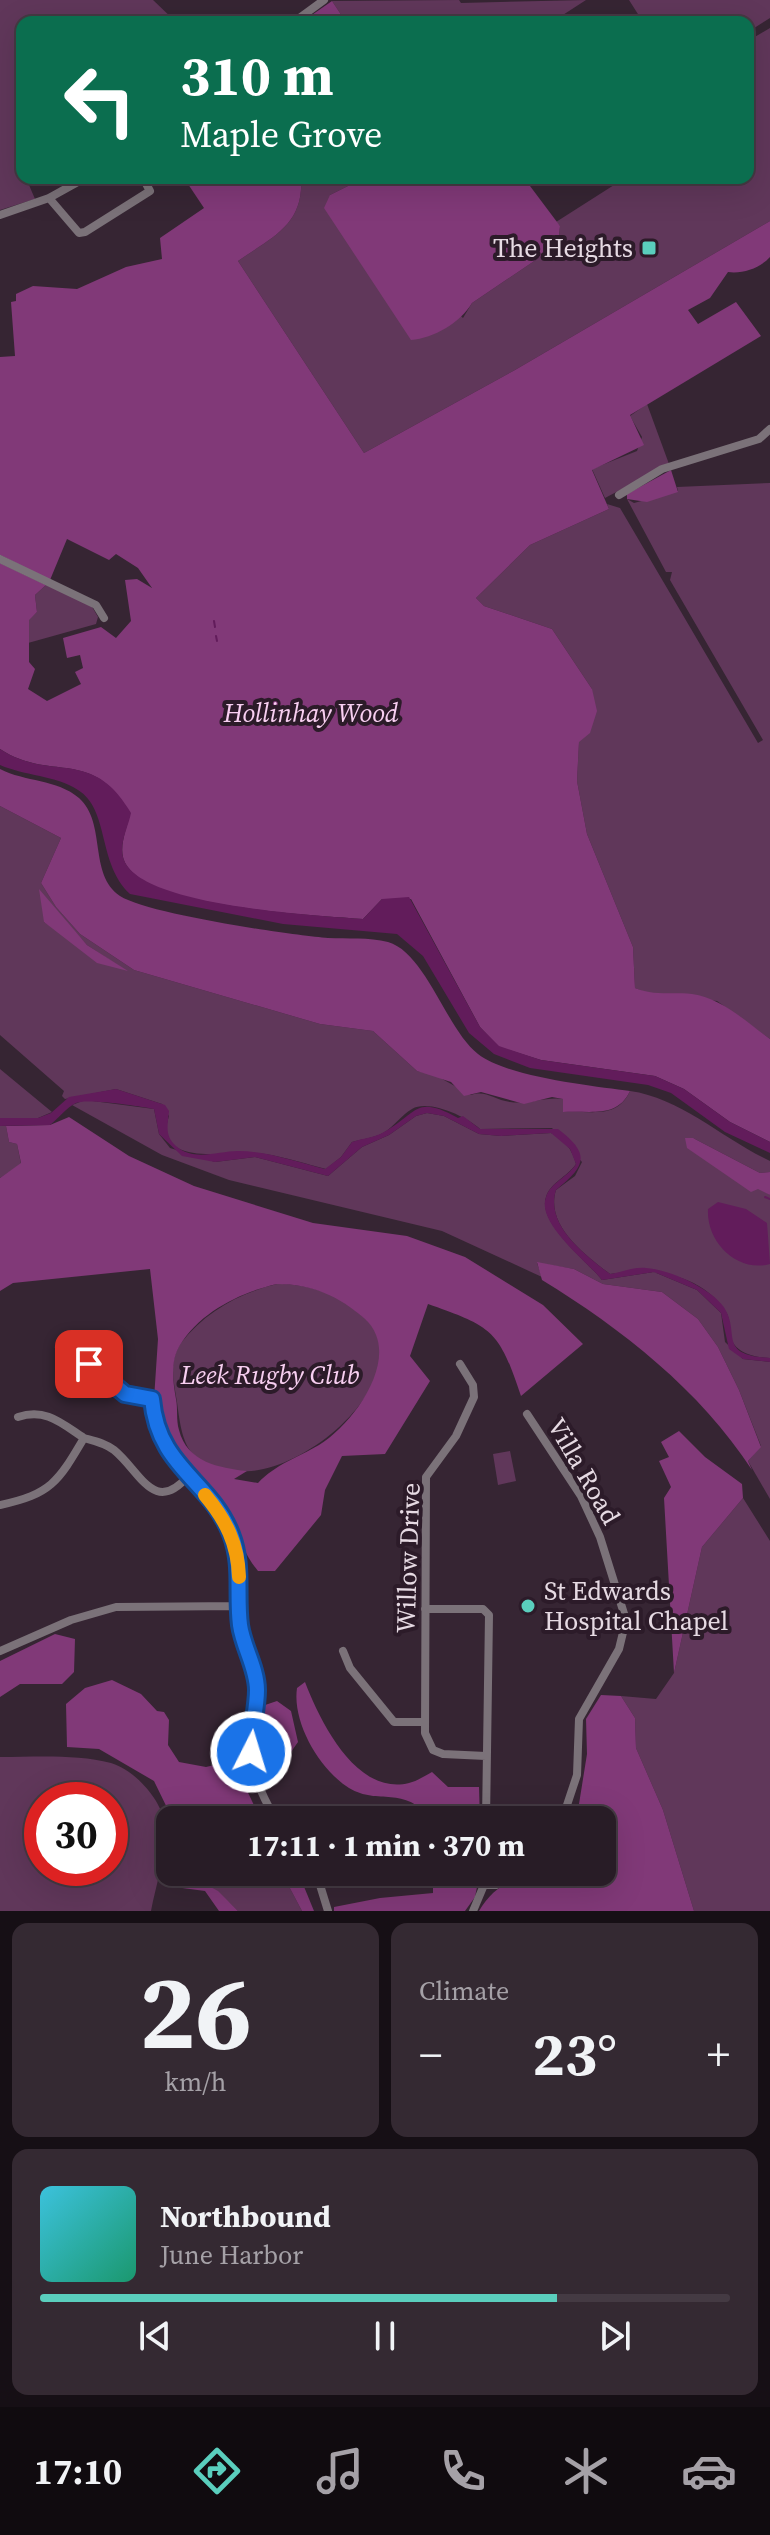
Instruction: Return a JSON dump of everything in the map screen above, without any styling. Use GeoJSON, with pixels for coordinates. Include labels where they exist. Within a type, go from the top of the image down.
{"type":"FeatureCollection","features":[{"type":"Feature","properties":{"kind":"street"},"geometry":{"type":"LineString","coordinates":[[302,16],[324,0]]}},
{"type":"Feature","properties":{"kind":"street"},"geometry":{"type":"LineString","coordinates":[[0,215],[49,198],[74,184]]}},
{"type":"Feature","properties":{"kind":"street"},"geometry":{"type":"LineString","coordinates":[[49,198],[79,233],[150,191],[146,184]]}},
{"type":"Feature","properties":{"kind":"street"},"geometry":{"type":"LineString","coordinates":[[619,495],[662,469],[759,439],[770,429]]}},
{"type":"Feature","properties":{"kind":"street"},"geometry":{"type":"LineString","coordinates":[[0,559],[96,605],[104,618]]}},
{"type":"Feature","properties":{"kind":"street"},"geometry":{"type":"LineString","coordinates":[[59,1347],[89,1364],[125,1394],[152,1399],[153,1414],[168,1453],[220,1512],[231,1532],[239,1558],[243,1640],[257,1690],[251,1743],[253,1774],[269,1806]]}},
{"type":"Feature","properties":{"kind":"street","name":"Willow Drive"},"geometry":{"type":"LineString","coordinates":[[425,1722],[426,1477],[456,1436],[474,1397],[473,1385],[460,1364]]}},
{"type":"Feature","properties":{"kind":"street"},"geometry":{"type":"LineString","coordinates":[[18,1417],[36,1413],[49,1415],[84,1438],[111,1448],[151,1488],[164,1494],[175,1491],[188,1476]]}},
{"type":"Feature","properties":{"kind":"street","name":"Villa Road"},"geometry":{"type":"LineString","coordinates":[[527,1414],[587,1509],[600,1537],[626,1620],[619,1649],[579,1719],[577,1775],[567,1806]]}},
{"type":"Feature","properties":{"kind":"street"},"geometry":{"type":"LineString","coordinates":[[0,1505],[30,1499],[48,1489],[84,1438]]}},
{"type":"Feature","properties":{"kind":"street"},"geometry":{"type":"LineString","coordinates":[[0,1651],[71,1620],[116,1607],[240,1606]]}},
{"type":"Feature","properties":{"kind":"street"},"geometry":{"type":"LineString","coordinates":[[425,1609],[483,1609],[489,1615],[486,1806]]}},
{"type":"Feature","properties":{"kind":"street"},"geometry":{"type":"LineString","coordinates":[[343,1651],[350,1668],[394,1722],[425,1722],[428,1744],[433,1750],[486,1756]]}},
{"type":"Feature","properties":{"kind":"street"},"geometry":{"type":"LineString","coordinates":[[320,1886],[328,1911]]}},
{"type":"Feature","properties":{"kind":"street"},"geometry":{"type":"LineString","coordinates":[[473,1911],[484,1886]]}},
{"type":"Feature","properties":{"kind":"green space"},"geometry":{"type":"Polygon","coordinates":[[[0,0],[153,0],[170,16],[16,16],[16,184],[29,184],[35,199],[0,210],[0,0]]]}},
{"type":"Feature","properties":{"kind":"green space"},"geometry":{"type":"Polygon","coordinates":[[[459,0],[461,3],[586,0],[561,16],[342,16],[332,1],[459,0]]]}},
{"type":"Feature","properties":{"kind":"green space"},"geometry":{"type":"Polygon","coordinates":[[[629,0],[770,0],[770,18],[754,28],[754,16],[639,16],[629,0]]]}},
{"type":"Feature","properties":{"kind":"green space"},"geometry":{"type":"Polygon","coordinates":[[[332,1],[342,16],[310,16],[332,1]]]}},
{"type":"Feature","properties":{"kind":"green space"},"geometry":{"type":"Polygon","coordinates":[[[770,28],[770,221],[515,370],[364,453],[238,261],[274,237],[291,219],[301,194],[301,184],[352,184],[330,195],[463,318],[472,303],[558,245],[560,226],[556,222],[616,184],[754,184],[754,37],[770,28]]]}},
{"type":"Feature","properties":{"kind":"green space","name":"Hollinhay Wood"},"geometry":{"type":"Polygon","coordinates":[[[188,184],[301,184],[301,194],[291,219],[274,237],[238,261],[364,453],[515,370],[770,221],[770,257],[751,269],[728,272],[710,298],[688,310],[698,324],[736,302],[761,336],[630,415],[644,445],[592,470],[609,509],[530,545],[476,598],[484,606],[552,629],[592,689],[597,711],[590,733],[579,742],[577,781],[587,834],[633,947],[635,988],[656,993],[703,996],[733,1012],[770,1039],[770,1142],[730,1122],[684,1089],[655,1076],[541,1060],[499,1047],[480,1027],[411,899],[382,899],[363,919],[237,907],[168,891],[143,880],[127,866],[122,847],[130,813],[115,792],[101,780],[85,772],[19,759],[0,749],[0,563],[46,585],[35,595],[37,612],[29,620],[29,662],[35,669],[28,689],[47,701],[81,684],[75,672],[83,668],[80,655],[67,658],[63,638],[101,627],[116,638],[131,621],[125,580],[137,579],[152,588],[138,568],[116,554],[109,560],[67,539],[50,580],[0,555],[0,357],[15,356],[11,302],[16,301],[16,294],[33,286],[77,289],[126,267],[162,259],[160,238],[204,208],[188,184]]]}},
{"type":"Feature","properties":{"kind":"green space"},"geometry":{"type":"Polygon","coordinates":[[[352,184],[528,184],[560,226],[558,245],[472,303],[461,317],[446,328],[411,340],[324,208],[330,195],[352,184]]]}},
{"type":"Feature","properties":{"kind":"green space"},"geometry":{"type":"Polygon","coordinates":[[[647,404],[669,464],[605,498],[592,469],[637,451],[642,437],[630,416],[647,404]]]}},
{"type":"Feature","properties":{"kind":"green space"},"geometry":{"type":"Polygon","coordinates":[[[671,470],[678,492],[647,502],[627,499],[627,494],[671,470]]]}},
{"type":"Feature","properties":{"kind":"green space"},"geometry":{"type":"Polygon","coordinates":[[[770,483],[770,1039],[717,1001],[647,993],[635,988],[633,947],[587,834],[577,781],[579,741],[592,689],[552,629],[484,606],[476,598],[530,545],[609,509],[607,504],[620,508],[758,743],[763,740],[670,580],[672,572],[666,572],[627,499],[634,503],[678,491],[677,487],[770,483]]]}},
{"type":"Feature","properties":{"kind":"green space"},"geometry":{"type":"Polygon","coordinates":[[[46,585],[91,605],[98,617],[96,624],[28,643],[29,619],[37,612],[35,595],[46,585]]]}},
{"type":"Feature","properties":{"kind":"green space"},"geometry":{"type":"Polygon","coordinates":[[[0,769],[61,787],[79,798],[93,821],[104,875],[120,896],[159,910],[220,923],[309,936],[388,942],[414,961],[456,1028],[478,1054],[491,1062],[529,1074],[630,1091],[618,1106],[593,1112],[563,1112],[563,1099],[552,1097],[524,1104],[481,1092],[464,1096],[451,1082],[417,1071],[373,1031],[320,1024],[134,970],[80,934],[56,907],[41,883],[61,838],[0,806],[0,769]]]}},
{"type":"Feature","properties":{"kind":"green space"},"geometry":{"type":"Polygon","coordinates":[[[0,806],[61,838],[41,883],[56,907],[80,934],[134,970],[320,1024],[373,1031],[417,1071],[435,1075],[471,1095],[481,1094],[517,1103],[564,1099],[564,1112],[602,1112],[618,1106],[630,1091],[649,1095],[684,1110],[770,1161],[770,1172],[760,1173],[693,1138],[770,1195],[770,1358],[749,1355],[734,1344],[726,1312],[703,1289],[689,1281],[658,1273],[610,1274],[569,1238],[556,1215],[556,1190],[575,1176],[582,1162],[552,1128],[480,1129],[448,1111],[419,1106],[383,1133],[352,1142],[341,1157],[326,1169],[265,1154],[200,1154],[173,1144],[167,1133],[169,1116],[162,1104],[116,1089],[65,1099],[62,1096],[64,1091],[0,1035],[0,806]],[[51,906],[44,922],[125,970],[87,945],[51,906]]]}},
{"type":"Feature","properties":{"kind":"green space"},"geometry":{"type":"Polygon","coordinates":[[[39,889],[87,945],[128,971],[97,963],[44,922],[39,889]]]}},
{"type":"Feature","properties":{"kind":"green space"},"geometry":{"type":"Polygon","coordinates":[[[0,1069],[52,1112],[38,1118],[0,1118],[0,1069]]]}},
{"type":"Feature","properties":{"kind":"green space"},"geometry":{"type":"Polygon","coordinates":[[[85,1100],[154,1109],[159,1134],[170,1148],[215,1162],[255,1157],[328,1176],[362,1147],[389,1135],[416,1116],[427,1113],[444,1116],[479,1134],[556,1135],[573,1154],[576,1164],[551,1188],[545,1207],[556,1229],[575,1252],[602,1280],[654,1272],[697,1290],[721,1313],[725,1342],[743,1359],[770,1362],[770,1499],[748,1461],[761,1446],[718,1347],[698,1319],[662,1292],[603,1284],[574,1269],[537,1263],[542,1277],[442,1231],[229,1180],[162,1155],[72,1105],[85,1100]]]}},
{"type":"Feature","properties":{"kind":"green space"},"geometry":{"type":"Polygon","coordinates":[[[69,1117],[129,1156],[194,1186],[313,1223],[407,1236],[465,1257],[543,1305],[583,1344],[521,1396],[506,1357],[491,1334],[467,1319],[428,1304],[410,1356],[430,1381],[385,1454],[342,1456],[325,1490],[321,1515],[275,1571],[258,1571],[225,1511],[210,1492],[205,1495],[153,1414],[158,1339],[150,1269],[13,1283],[0,1291],[0,1178],[21,1163],[17,1144],[9,1142],[6,1126],[50,1125],[69,1117]],[[277,1284],[236,1298],[210,1313],[188,1333],[180,1345],[174,1365],[178,1422],[183,1441],[206,1461],[247,1471],[234,1479],[258,1483],[279,1466],[319,1445],[346,1422],[370,1388],[379,1351],[376,1334],[365,1319],[345,1304],[302,1286],[277,1284]]]}},
{"type":"Feature","properties":{"kind":"green space"},"geometry":{"type":"Polygon","coordinates":[[[0,1126],[6,1126],[9,1142],[17,1144],[21,1164],[0,1178],[0,1126]]]}},
{"type":"Feature","properties":{"kind":"green space"},"geometry":{"type":"Polygon","coordinates":[[[685,1138],[693,1138],[760,1173],[770,1172],[770,1195],[758,1189],[751,1192],[687,1148],[685,1138]]]}},
{"type":"Feature","properties":{"kind":"green space"},"geometry":{"type":"Polygon","coordinates":[[[537,1262],[574,1269],[603,1284],[662,1292],[698,1319],[718,1347],[761,1447],[748,1461],[752,1470],[708,1413],[684,1388],[630,1341],[542,1280],[537,1262]]]}},
{"type":"Feature","properties":{"kind":"green space","name":"Leek Rugby Club"},"geometry":{"type":"Polygon","coordinates":[[[277,1284],[298,1285],[328,1293],[367,1320],[373,1327],[380,1351],[376,1376],[362,1401],[342,1424],[318,1444],[292,1459],[265,1469],[242,1471],[210,1465],[192,1452],[182,1432],[173,1372],[174,1357],[190,1332],[212,1313],[249,1293],[277,1284]]]}},
{"type":"Feature","properties":{"kind":"green space"},"geometry":{"type":"Polygon","coordinates":[[[679,1431],[705,1457],[742,1484],[743,1498],[702,1547],[674,1673],[664,1498],[671,1487],[659,1461],[669,1457],[661,1442],[679,1431]]]}},
{"type":"Feature","properties":{"kind":"green space"},"geometry":{"type":"Polygon","coordinates":[[[510,1451],[516,1481],[498,1485],[493,1454],[510,1451]]]}},
{"type":"Feature","properties":{"kind":"green space"},"geometry":{"type":"Polygon","coordinates":[[[743,1498],[770,1541],[770,1911],[694,1911],[663,1810],[636,1748],[635,1718],[621,1696],[656,1699],[674,1673],[702,1547],[743,1498]]]}},
{"type":"Feature","properties":{"kind":"green space"},"geometry":{"type":"Polygon","coordinates":[[[55,1634],[75,1639],[74,1672],[62,1684],[20,1684],[0,1697],[0,1661],[55,1634]]]}},
{"type":"Feature","properties":{"kind":"green space"},"geometry":{"type":"Polygon","coordinates":[[[112,1680],[141,1694],[157,1711],[164,1712],[169,1720],[168,1745],[179,1762],[206,1767],[239,1759],[242,1780],[254,1806],[166,1806],[154,1781],[99,1749],[67,1747],[66,1704],[85,1688],[112,1680]]]}},
{"type":"Feature","properties":{"kind":"green space"},"geometry":{"type":"Polygon","coordinates":[[[305,1682],[331,1735],[357,1767],[372,1778],[390,1784],[409,1783],[432,1772],[448,1787],[479,1787],[480,1806],[417,1806],[401,1799],[371,1796],[349,1788],[328,1769],[310,1744],[299,1715],[297,1688],[305,1682]]]}},
{"type":"Feature","properties":{"kind":"green space"},"geometry":{"type":"Polygon","coordinates":[[[601,1695],[621,1696],[635,1718],[636,1748],[663,1810],[694,1911],[479,1911],[502,1886],[616,1886],[616,1806],[578,1806],[587,1754],[586,1719],[601,1695]]]}},
{"type":"Feature","properties":{"kind":"green space"},"geometry":{"type":"Polygon","coordinates":[[[277,1701],[291,1711],[298,1742],[279,1769],[274,1785],[259,1782],[256,1761],[262,1706],[277,1701]]]}},
{"type":"Feature","properties":{"kind":"green space"},"geometry":{"type":"Polygon","coordinates":[[[0,1757],[98,1760],[120,1767],[138,1779],[158,1806],[157,1886],[151,1911],[0,1911],[0,1757]]]}},
{"type":"Feature","properties":{"kind":"green space"},"geometry":{"type":"Polygon","coordinates":[[[167,1886],[209,1886],[238,1911],[219,1911],[205,1891],[167,1886]]]}},
{"type":"Feature","properties":{"kind":"green space"},"geometry":{"type":"Polygon","coordinates":[[[207,1886],[289,1886],[302,1911],[238,1911],[207,1886]]]}},
{"type":"Feature","properties":{"kind":"green space"},"geometry":{"type":"Polygon","coordinates":[[[289,1886],[304,1886],[314,1911],[302,1911],[289,1886]]]}},
{"type":"Feature","properties":{"kind":"green space"},"geometry":{"type":"Polygon","coordinates":[[[433,1886],[477,1886],[475,1897],[465,1911],[334,1911],[334,1907],[380,1898],[433,1893],[433,1886]]]}},
{"type":"Feature","properties":{"kind":"shaded area"},"geometry":{"type":"Polygon","coordinates":[[[0,749],[37,764],[86,772],[116,792],[131,813],[123,842],[124,860],[138,876],[163,888],[233,906],[363,919],[382,899],[409,897],[480,1027],[499,1046],[541,1060],[655,1076],[684,1089],[730,1122],[770,1142],[770,1153],[725,1132],[671,1093],[648,1085],[530,1068],[494,1054],[469,1033],[423,956],[397,934],[283,924],[130,894],[112,867],[100,824],[88,799],[60,781],[0,765],[0,749]]]}},
{"type":"Feature","properties":{"kind":"shaded area"},"geometry":{"type":"Polygon","coordinates":[[[116,1089],[165,1105],[169,1111],[170,1138],[176,1146],[190,1154],[260,1153],[325,1169],[341,1157],[352,1142],[380,1134],[425,1107],[433,1107],[458,1118],[463,1116],[480,1129],[558,1129],[576,1146],[581,1160],[574,1174],[556,1190],[554,1203],[561,1227],[569,1238],[610,1274],[637,1268],[655,1269],[699,1286],[723,1306],[736,1347],[753,1356],[770,1358],[770,1362],[743,1359],[729,1349],[721,1313],[697,1290],[654,1272],[602,1280],[575,1252],[555,1230],[545,1207],[548,1192],[576,1164],[570,1149],[551,1133],[479,1134],[444,1116],[427,1113],[416,1116],[389,1135],[362,1147],[328,1176],[255,1157],[215,1162],[182,1156],[159,1134],[154,1109],[137,1106],[81,1102],[50,1125],[0,1126],[0,1118],[38,1118],[51,1113],[69,1097],[116,1089]]]}},
{"type":"Feature","properties":{"kind":"shaded area"},"geometry":{"type":"Polygon","coordinates":[[[718,1202],[746,1209],[767,1223],[770,1264],[746,1264],[735,1259],[718,1243],[712,1233],[708,1209],[718,1202]]]}},
{"type":"Feature","properties":{"kind":"waterway"},"geometry":{"type":"LineString","coordinates":[[214,621],[215,627]]}},
{"type":"Feature","properties":{"kind":"waterway"},"geometry":{"type":"LineString","coordinates":[[216,636],[217,641]]}},
{"type":"Feature","properties":{"kind":"waterway"},"geometry":{"type":"LineString","coordinates":[[765,1197],[770,1199]]}},
{"type":"Feature","properties":{"kind":"slow traffic"},"geometry":{"type":"LineString","coordinates":[[205,1495],[220,1512],[231,1532],[239,1558],[239,1577]]}},
{"type":"Feature","properties":{"kind":"place","name":"The Heights"},"geometry":{"type":"Point","coordinates":[649,248]}},
{"type":"Feature","properties":{"kind":"place","name":"St Edwards Hospital Chapel"},"geometry":{"type":"Point","coordinates":[528,1606]}},
{"type":"Feature","properties":{"kind":"route"},"geometry":{"type":"LineString","coordinates":[[89,1364],[125,1394],[143,1400],[152,1399],[153,1414],[168,1453],[220,1512],[231,1532],[239,1558],[240,1622],[257,1690],[251,1752]]}}]}
